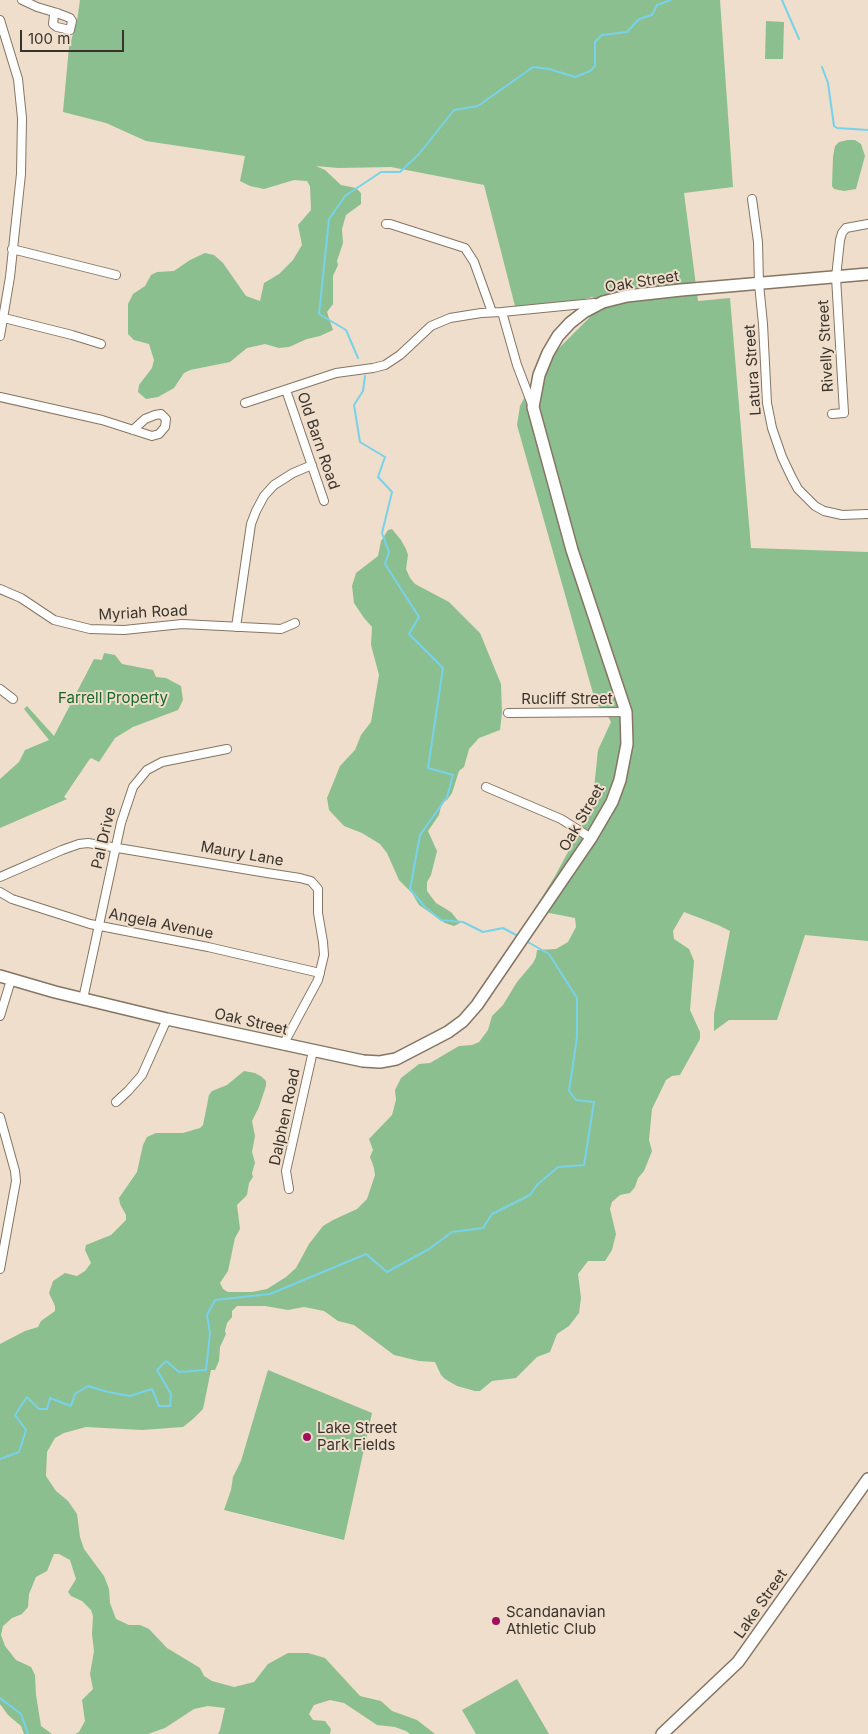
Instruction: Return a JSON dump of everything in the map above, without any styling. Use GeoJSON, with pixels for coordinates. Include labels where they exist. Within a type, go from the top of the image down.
{"type":"FeatureCollection","features":[{"type":"Feature","properties":{"kind":"street"},"geometry":{"type":"LineString","coordinates":[[22,0],[57,13]]}},
{"type":"Feature","properties":{"kind":"street"},"geometry":{"type":"LineString","coordinates":[[0,20],[16,68],[22,109],[20,174],[4,318],[0,336]]}},
{"type":"Feature","properties":{"kind":"street","name":"Latura Street"},"geometry":{"type":"LineString","coordinates":[[752,199],[758,242],[759,284],[770,419],[786,468],[798,489],[815,506],[829,513],[842,516],[868,514]]}},
{"type":"Feature","properties":{"kind":"street"},"geometry":{"type":"LineString","coordinates":[[386,224],[465,248],[474,262],[492,312]]}},
{"type":"Feature","properties":{"kind":"street","name":"Rivelly Street"},"geometry":{"type":"LineString","coordinates":[[832,414],[844,413],[836,277],[840,240],[843,231],[848,227],[868,224]]}},
{"type":"Feature","properties":{"kind":"street"},"geometry":{"type":"LineString","coordinates":[[12,249],[116,275]]}},
{"type":"Feature","properties":{"kind":"street","name":"Oak Street"},"geometry":{"type":"LineString","coordinates":[[5,978],[167,1019],[363,1061],[380,1062],[396,1060],[427,1044],[463,1021],[477,1005],[591,838],[612,802],[620,780],[627,744],[626,712],[572,550],[533,407],[539,375],[548,353],[558,336],[584,312],[603,302],[627,296],[868,274]]}},
{"type":"Feature","properties":{"kind":"street"},"geometry":{"type":"LineString","coordinates":[[245,402],[336,373],[380,367],[400,356],[421,335],[437,323],[462,316],[603,302]]}},
{"type":"Feature","properties":{"kind":"street"},"geometry":{"type":"LineString","coordinates":[[502,312],[517,365],[533,407]]}},
{"type":"Feature","properties":{"kind":"street"},"geometry":{"type":"LineString","coordinates":[[4,318],[102,344]]}},
{"type":"Feature","properties":{"kind":"street","name":"Old Barn Road"},"geometry":{"type":"LineString","coordinates":[[286,390],[324,501]]}},
{"type":"Feature","properties":{"kind":"street"},"geometry":{"type":"LineString","coordinates":[[0,397],[102,420],[133,430]]}},
{"type":"Feature","properties":{"kind":"street"},"geometry":{"type":"LineString","coordinates":[[236,627],[251,524],[259,503],[269,490],[280,481],[312,465]]}},
{"type":"Feature","properties":{"kind":"street","name":"Myriah Road"},"geometry":{"type":"LineString","coordinates":[[0,589],[21,598],[54,620],[90,629],[124,630],[182,624],[281,629],[295,623]]}},
{"type":"Feature","properties":{"kind":"street"},"geometry":{"type":"LineString","coordinates":[[0,689],[13,699]]}},
{"type":"Feature","properties":{"kind":"street","name":"Rucliff Street"},"geometry":{"type":"LineString","coordinates":[[508,713],[626,712]]}},
{"type":"Feature","properties":{"kind":"street","name":"Pal Drive"},"geometry":{"type":"LineString","coordinates":[[83,999],[121,823],[129,795],[137,781],[147,770],[171,758],[226,749]]}},
{"type":"Feature","properties":{"kind":"street"},"geometry":{"type":"LineString","coordinates":[[486,787],[555,816],[591,838]]}},
{"type":"Feature","properties":{"kind":"street","name":"Maury Lane"},"geometry":{"type":"LineString","coordinates":[[0,877],[62,850],[88,843],[311,881],[318,888],[318,913],[324,948],[320,973],[284,1045]]}},
{"type":"Feature","properties":{"kind":"street","name":"Angela Avenue"},"geometry":{"type":"LineString","coordinates":[[0,892],[12,899],[71,919],[208,947],[320,973]]}},
{"type":"Feature","properties":{"kind":"street"},"geometry":{"type":"LineString","coordinates":[[0,1016],[5,978]]}},
{"type":"Feature","properties":{"kind":"street"},"geometry":{"type":"LineString","coordinates":[[116,1102],[142,1075],[167,1019]]}},
{"type":"Feature","properties":{"kind":"street","name":"Dalphen Road"},"geometry":{"type":"LineString","coordinates":[[289,1188],[286,1171],[314,1051]]}},
{"type":"Feature","properties":{"kind":"street"},"geometry":{"type":"LineString","coordinates":[[0,1117],[16,1181],[0,1269]]}},
{"type":"Feature","properties":{"kind":"street","name":"Lake Street"},"geometry":{"type":"LineString","coordinates":[[662,1734],[738,1662],[867,1483]]}},
{"type":"Feature","properties":{"kind":"green space"},"geometry":{"type":"Polygon","coordinates":[[[80,0],[720,0],[733,187],[684,193],[698,301],[730,298],[751,548],[868,552],[868,941],[805,935],[777,1020],[729,1020],[714,1031],[714,1014],[730,931],[684,912],[673,931],[674,939],[689,949],[694,961],[690,1010],[700,1032],[700,1039],[680,1075],[672,1076],[666,1080],[652,1109],[649,1140],[652,1151],[644,1171],[630,1193],[620,1195],[612,1202],[610,1209],[616,1234],[612,1250],[605,1261],[588,1261],[578,1274],[581,1298],[579,1313],[569,1326],[557,1334],[550,1352],[537,1357],[516,1378],[492,1381],[480,1391],[475,1391],[457,1386],[445,1379],[435,1362],[419,1361],[394,1355],[354,1325],[338,1321],[324,1311],[304,1307],[288,1310],[265,1306],[237,1306],[232,1311],[232,1317],[227,1323],[226,1334],[220,1347],[219,1361],[215,1370],[211,1370],[203,1409],[183,1427],[142,1430],[86,1427],[64,1433],[55,1438],[47,1452],[46,1476],[56,1491],[68,1501],[77,1514],[80,1537],[84,1549],[104,1576],[116,1619],[129,1625],[140,1625],[149,1629],[167,1648],[200,1668],[204,1676],[212,1681],[234,1687],[254,1682],[268,1664],[288,1653],[308,1653],[325,1658],[360,1696],[381,1701],[392,1711],[417,1720],[435,1734],[410,1734],[395,1727],[377,1725],[344,1703],[330,1700],[314,1705],[309,1714],[313,1720],[325,1721],[331,1729],[330,1734],[218,1734],[225,1708],[208,1706],[194,1709],[165,1728],[148,1734],[75,1734],[79,1732],[85,1721],[82,1700],[93,1689],[90,1674],[94,1651],[92,1634],[93,1616],[91,1610],[82,1601],[71,1596],[68,1592],[76,1579],[70,1560],[59,1554],[54,1554],[47,1571],[36,1577],[29,1594],[28,1607],[22,1614],[12,1618],[3,1626],[1,1635],[5,1646],[16,1660],[31,1667],[35,1675],[41,1726],[52,1734],[24,1734],[21,1726],[8,1715],[0,1704],[0,1344],[25,1331],[38,1327],[41,1321],[55,1311],[55,1306],[49,1293],[53,1281],[65,1273],[77,1276],[85,1271],[91,1263],[85,1250],[86,1245],[111,1235],[126,1220],[126,1215],[119,1198],[137,1172],[143,1145],[147,1137],[156,1133],[183,1133],[200,1128],[203,1125],[209,1095],[212,1091],[227,1085],[244,1071],[255,1073],[262,1077],[266,1081],[266,1086],[252,1121],[255,1136],[252,1152],[255,1163],[252,1173],[253,1177],[249,1183],[247,1195],[237,1205],[240,1229],[235,1238],[228,1271],[220,1283],[223,1289],[228,1292],[252,1292],[267,1289],[286,1277],[296,1268],[309,1244],[323,1226],[357,1209],[367,1199],[375,1175],[370,1157],[373,1150],[369,1139],[392,1115],[396,1100],[395,1090],[401,1078],[419,1064],[430,1063],[459,1046],[472,1045],[479,1042],[488,1030],[492,1016],[503,1005],[517,982],[533,963],[537,950],[556,949],[568,942],[576,927],[575,918],[534,910],[592,808],[598,750],[611,722],[606,713],[596,704],[517,425],[520,406],[534,379],[549,358],[595,312],[593,297],[517,314],[484,185],[391,167],[338,168],[316,166],[325,170],[341,185],[356,188],[361,193],[361,204],[346,215],[342,229],[343,243],[337,261],[338,265],[333,276],[333,304],[327,312],[333,330],[289,347],[279,348],[265,344],[247,348],[230,362],[190,370],[184,373],[174,388],[158,397],[146,399],[138,392],[139,385],[152,368],[154,360],[149,344],[134,340],[128,334],[128,304],[133,294],[145,286],[151,275],[157,272],[174,271],[205,253],[214,255],[223,263],[246,296],[260,301],[264,283],[279,274],[293,260],[302,245],[298,225],[311,210],[310,186],[307,181],[294,180],[264,189],[250,186],[240,181],[245,156],[146,141],[106,123],[63,112],[69,47],[77,21],[80,0]]]}},
{"type":"Feature","properties":{"kind":"green space"},"geometry":{"type":"Polygon","coordinates":[[[766,21],[784,22],[783,59],[765,59],[766,21]]]}},
{"type":"Feature","properties":{"kind":"green space"},"geometry":{"type":"Polygon","coordinates":[[[855,140],[861,144],[865,156],[856,189],[844,191],[834,189],[832,186],[833,157],[835,146],[839,142],[855,140]]]}},
{"type":"Feature","properties":{"kind":"green space"},"geometry":{"type":"Polygon","coordinates":[[[392,529],[406,549],[408,555],[406,569],[410,578],[415,584],[449,602],[480,633],[501,684],[502,713],[500,730],[479,738],[469,749],[464,767],[459,771],[452,793],[447,800],[442,802],[439,815],[428,831],[437,851],[431,875],[427,882],[427,891],[436,903],[451,912],[460,923],[454,926],[445,923],[419,905],[412,893],[399,880],[387,853],[380,844],[362,833],[344,826],[329,810],[327,798],[340,766],[355,750],[361,735],[371,722],[379,675],[371,645],[372,627],[354,603],[352,586],[356,573],[378,556],[381,541],[388,530],[392,529]]]}},
{"type":"Feature","properties":{"kind":"green space","name":"Farrell Property"},"geometry":{"type":"Polygon","coordinates":[[[104,653],[115,655],[122,664],[153,670],[156,677],[166,678],[181,686],[183,700],[178,710],[133,727],[115,738],[99,762],[91,758],[89,760],[64,797],[67,799],[0,828],[0,779],[19,762],[25,750],[49,740],[24,709],[27,706],[54,736],[94,659],[102,660],[104,653]]]}},
{"type":"Feature","properties":{"kind":"green space","name":"Lake Street Park Fields"},"geometry":{"type":"Polygon","coordinates":[[[268,1370],[372,1413],[344,1540],[224,1510],[233,1477],[241,1461],[268,1370]]]}},
{"type":"Feature","properties":{"kind":"green space"},"geometry":{"type":"Polygon","coordinates":[[[517,1679],[549,1734],[476,1734],[462,1710],[517,1679]]]}},
{"type":"Feature","properties":{"kind":"waterway"},"geometry":{"type":"LineString","coordinates":[[358,358],[346,330],[319,314],[329,219],[345,196],[381,172],[400,172],[419,154],[454,110],[478,106],[533,67],[549,69],[575,77],[590,71],[595,66],[595,42],[602,35],[627,32],[639,19],[652,15],[657,5],[671,0]]}},
{"type":"Feature","properties":{"kind":"waterway"},"geometry":{"type":"LineString","coordinates":[[782,0],[799,39]]}},
{"type":"Feature","properties":{"kind":"waterway"},"geometry":{"type":"LineString","coordinates":[[822,67],[828,83],[834,126],[837,128],[868,130]]}},
{"type":"Feature","properties":{"kind":"waterway"},"geometry":{"type":"LineString","coordinates":[[365,376],[363,391],[354,405],[360,442],[385,457],[378,477],[392,492],[382,533],[389,552],[385,564],[419,617],[409,634],[443,668],[428,768],[453,775],[447,797],[420,835],[410,889],[425,907],[441,920],[463,922],[483,932],[503,928],[518,936]]}},
{"type":"Feature","properties":{"kind":"waterway"},"geometry":{"type":"LineString","coordinates":[[0,1459],[19,1452],[26,1430],[15,1415],[27,1397],[39,1409],[47,1409],[50,1398],[71,1406],[75,1394],[88,1386],[130,1396],[152,1389],[159,1406],[170,1406],[171,1394],[157,1370],[166,1361],[179,1372],[206,1370],[210,1333],[207,1315],[215,1300],[270,1294],[366,1254],[387,1272],[429,1249],[452,1232],[483,1228],[492,1214],[530,1195],[537,1185],[558,1167],[584,1165],[594,1102],[576,1100],[569,1091],[577,1037],[577,998],[549,954],[526,941]]}},
{"type":"Feature","properties":{"kind":"waterway"},"geometry":{"type":"LineString","coordinates":[[0,1698],[21,1714],[28,1734]]}},
{"type":"Feature","properties":{"kind":"place","name":"Lake Street Park Fields"},"geometry":{"type":"Point","coordinates":[307,1437]}},
{"type":"Feature","properties":{"kind":"place","name":"Scandanavian Athletic Club"},"geometry":{"type":"Point","coordinates":[496,1621]}}]}
